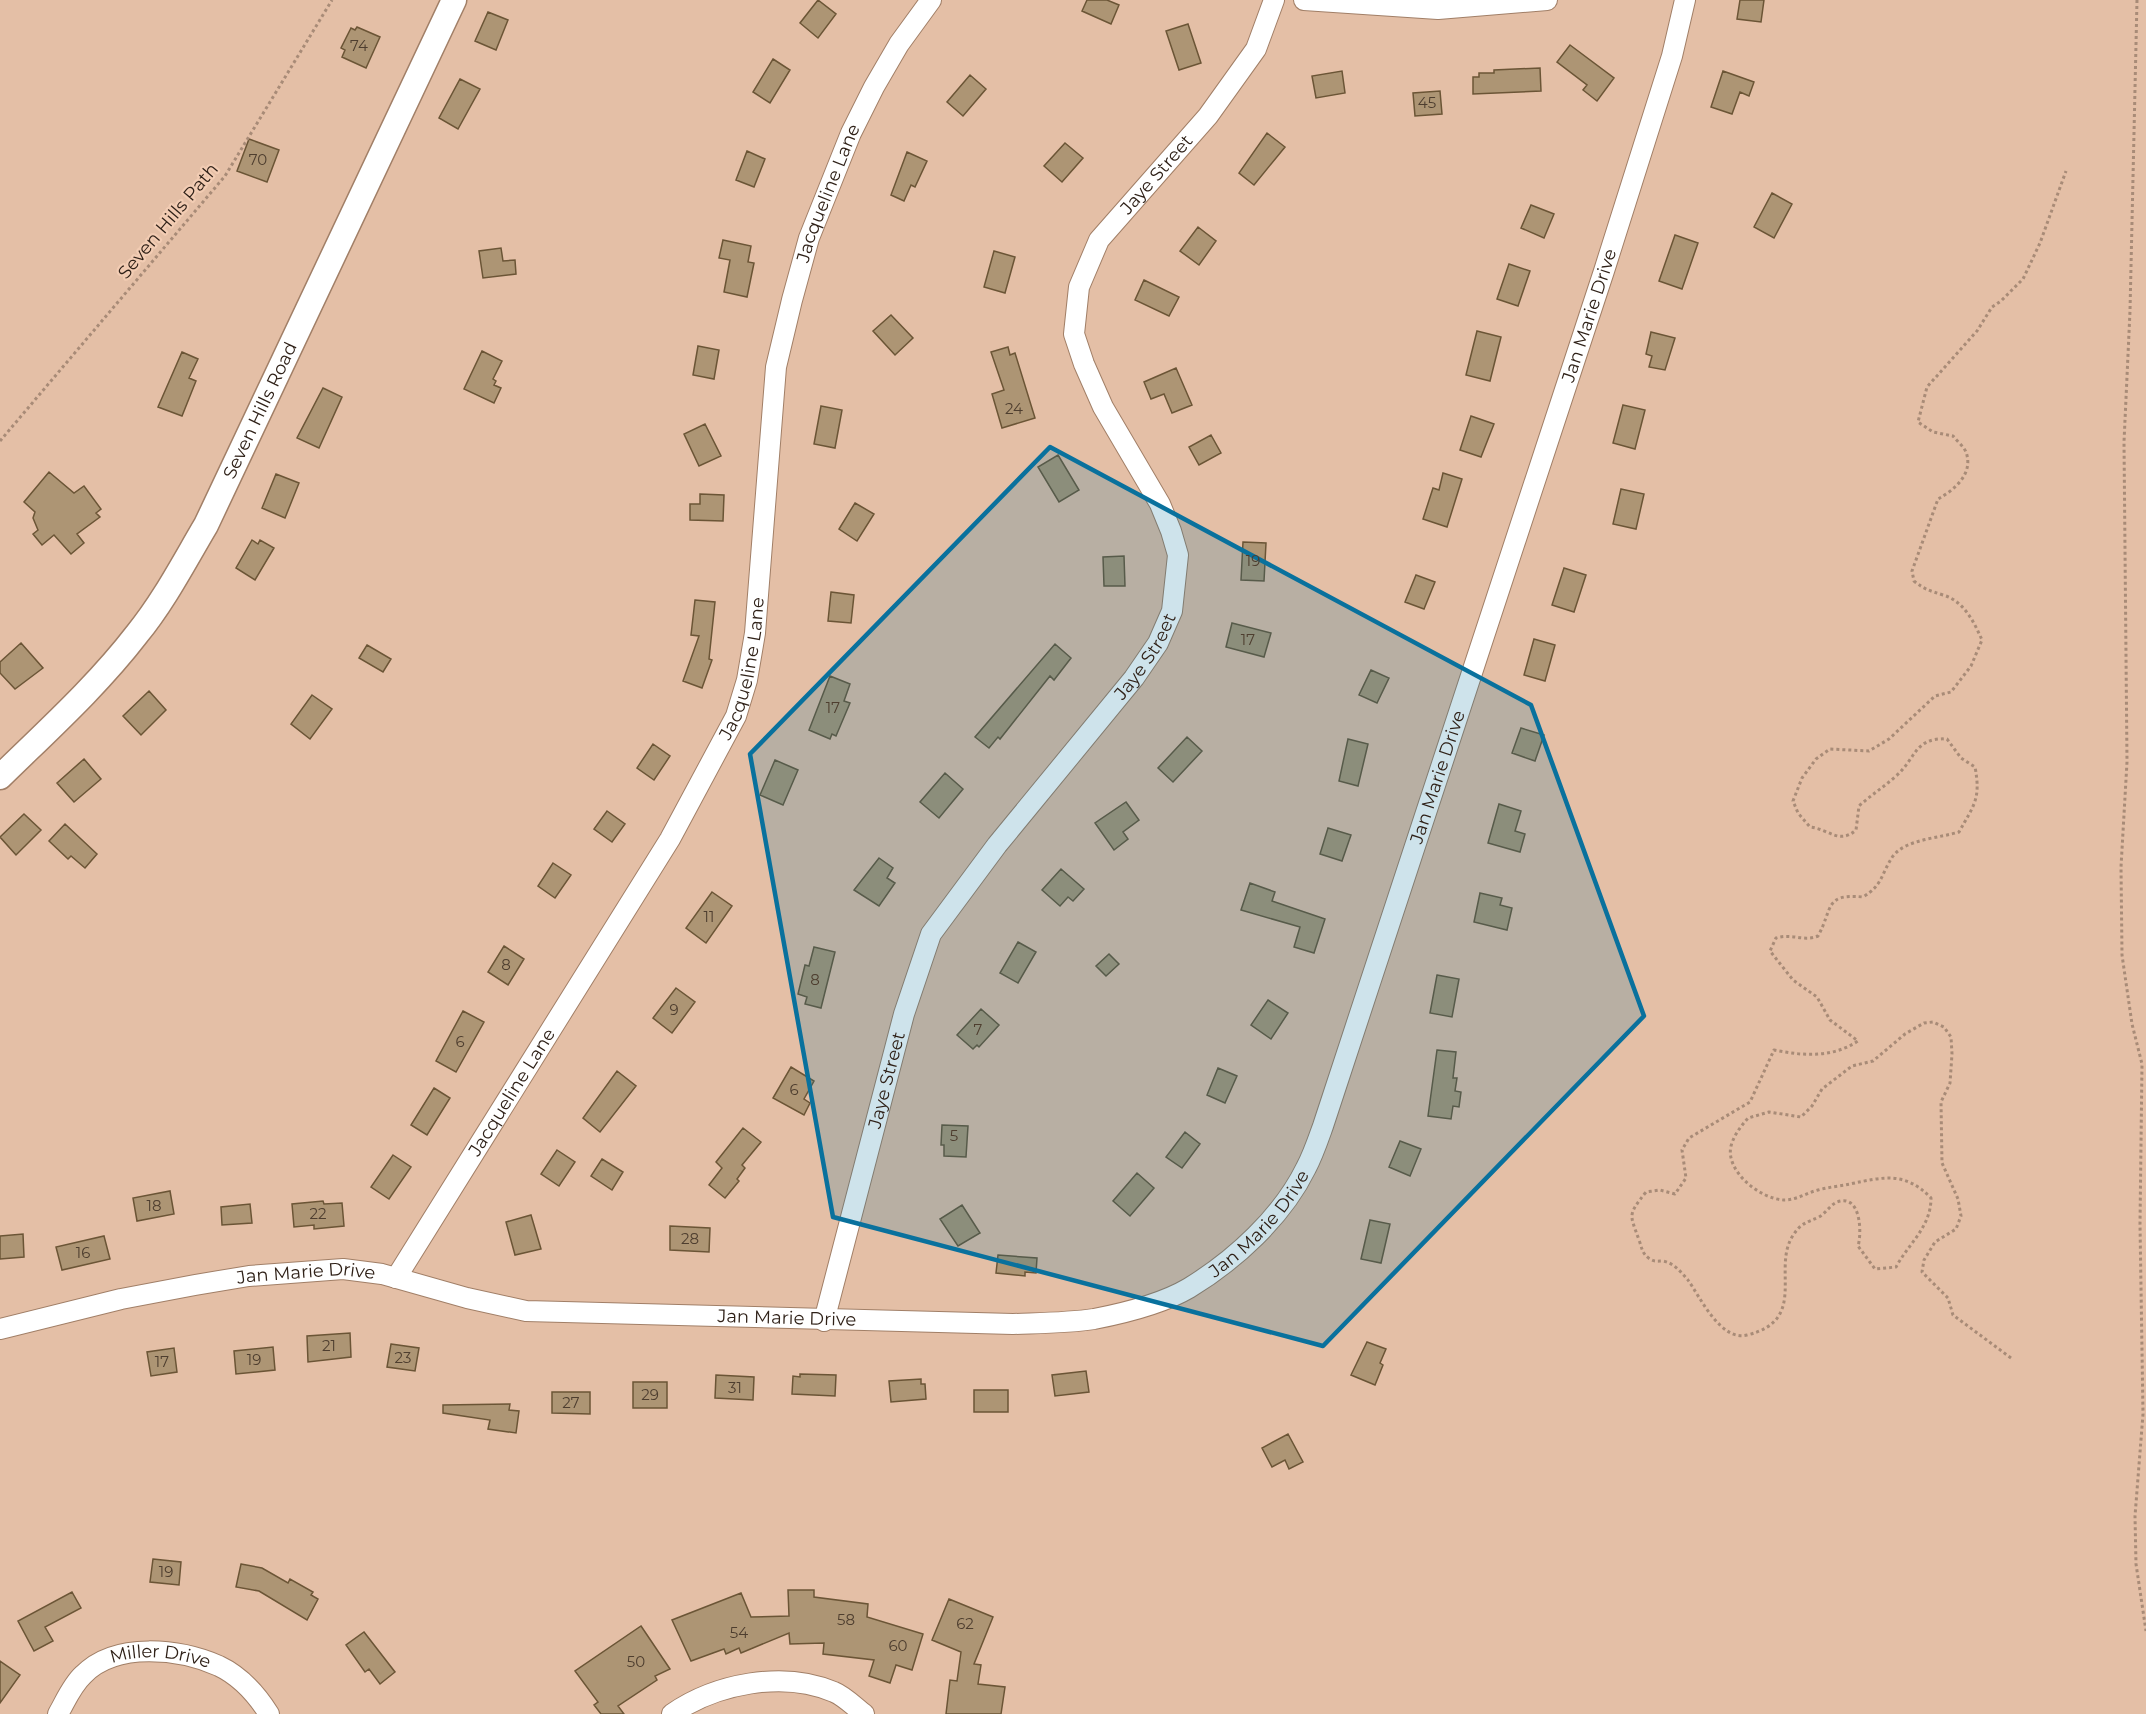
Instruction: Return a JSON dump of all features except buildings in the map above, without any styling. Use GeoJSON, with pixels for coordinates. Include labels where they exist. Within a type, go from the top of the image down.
{"type":"FeatureCollection","features":[{"type":"Feature","properties":{"kind":"street","name":"Seven Hills Road"},"geometry":{"type":"LineString","coordinates":[[0,777],[69,710],[137,634],[200,536],[454,0]]}},
{"type":"Feature","properties":{"kind":"street","name":"Jacqueline Lane"},"geometry":{"type":"LineString","coordinates":[[396,1278],[670,839],[736,716],[747,681],[755,633],[776,367],[792,300],[809,238],[851,133],[894,52],[931,0]]}},
{"type":"Feature","properties":{"kind":"street","name":"Jaye Street"},"geometry":{"type":"LineString","coordinates":[[824,1320],[904,1014],[931,934],[997,844],[1134,678],[1158,643],[1172,611],[1178,555],[1160,504],[1103,407],[1084,364],[1074,334],[1079,287],[1099,240],[1208,116],[1256,49],[1274,0]]}},
{"type":"Feature","properties":{"kind":"street"},"geometry":{"type":"LineString","coordinates":[[1304,0],[1438,9],[1547,0]]}},
{"type":"Feature","properties":{"kind":"street","name":"Jan Marie Drive"},"geometry":{"type":"LineString","coordinates":[[0,1329],[121,1299],[249,1276],[343,1269],[396,1278],[467,1299],[526,1311],[1013,1324],[1093,1319],[1122,1312],[1188,1289],[1217,1269],[1260,1231],[1294,1187],[1306,1169],[1323,1126],[1351,1048],[1604,271],[1672,56],[1685,0]]}},
{"type":"Feature","properties":{"kind":"street","name":"Miller Drive"},"geometry":{"type":"LineString","coordinates":[[58,1714],[83,1675],[104,1660],[135,1652],[188,1656],[221,1667],[247,1685],[269,1714]]}},
{"type":"Feature","properties":{"kind":"street"},"geometry":{"type":"LineString","coordinates":[[672,1714],[703,1696],[736,1686],[775,1683],[807,1685],[835,1692],[864,1714]]}},
{"type":"Feature","properties":{"kind":"path","name":"Seven Hills Path"},"geometry":{"type":"LineString","coordinates":[[0,441],[225,176],[332,0]]}},
{"type":"Feature","properties":{"kind":"path"},"geometry":{"type":"LineString","coordinates":[[2137,0],[2130,311],[2124,442],[2127,762],[2121,867],[2122,955],[2132,1024],[2142,1064],[2140,1224],[2144,1414],[2135,1516],[2136,1564],[2146,1631]]}},
{"type":"Feature","properties":{"kind":"path"},"geometry":{"type":"LineString","coordinates":[[2011,1358],[1953,1315],[1948,1298],[1922,1272],[1924,1260],[1935,1242],[1956,1229],[1961,1216],[1958,1199],[1942,1163],[1941,1102],[1950,1083],[1951,1037],[1944,1027],[1933,1022],[1924,1023],[1905,1034],[1873,1061],[1852,1066],[1835,1077],[1822,1089],[1812,1106],[1801,1117],[1769,1112],[1748,1118],[1731,1148],[1732,1163],[1742,1178],[1763,1194],[1781,1200],[1796,1199],[1822,1188],[1885,1176],[1908,1180],[1924,1190],[1931,1197],[1931,1208],[1925,1226],[1896,1267],[1875,1269],[1858,1246],[1862,1231],[1853,1206],[1846,1202],[1837,1203],[1821,1216],[1803,1223],[1792,1236],[1788,1246],[1783,1308],[1772,1324],[1763,1331],[1743,1336],[1729,1334],[1700,1302],[1680,1270],[1665,1262],[1651,1261],[1642,1252],[1631,1224],[1634,1207],[1646,1192],[1660,1190],[1675,1194],[1686,1178],[1682,1150],[1689,1138],[1750,1102],[1774,1050],[1820,1055],[1845,1050],[1858,1041],[1830,1020],[1817,997],[1783,970],[1770,951],[1776,938],[1787,934],[1808,940],[1818,936],[1827,911],[1835,898],[1845,895],[1863,897],[1876,889],[1894,856],[1906,845],[1959,832],[1974,806],[1980,790],[1975,767],[1961,758],[1947,739],[1934,739],[1917,747],[1897,776],[1859,806],[1856,830],[1848,837],[1840,838],[1823,828],[1810,826],[1798,813],[1793,801],[1803,778],[1816,759],[1830,749],[1869,751],[1889,739],[1935,696],[1951,692],[1971,666],[1982,640],[1974,622],[1962,606],[1945,595],[1927,592],[1914,581],[1912,571],[1938,499],[1953,490],[1966,474],[1966,452],[1953,436],[1932,432],[1918,422],[1927,387],[1977,331],[1992,307],[2023,279],[2040,243],[2066,171]]}},
{"type":"Feature","properties":{"kind":"highlighted area"},"geometry":{"type":"Polygon","coordinates":[[[1050,447],[1531,705],[1644,1016],[1323,1346],[833,1217],[750,754],[1050,447]]]}}]}
